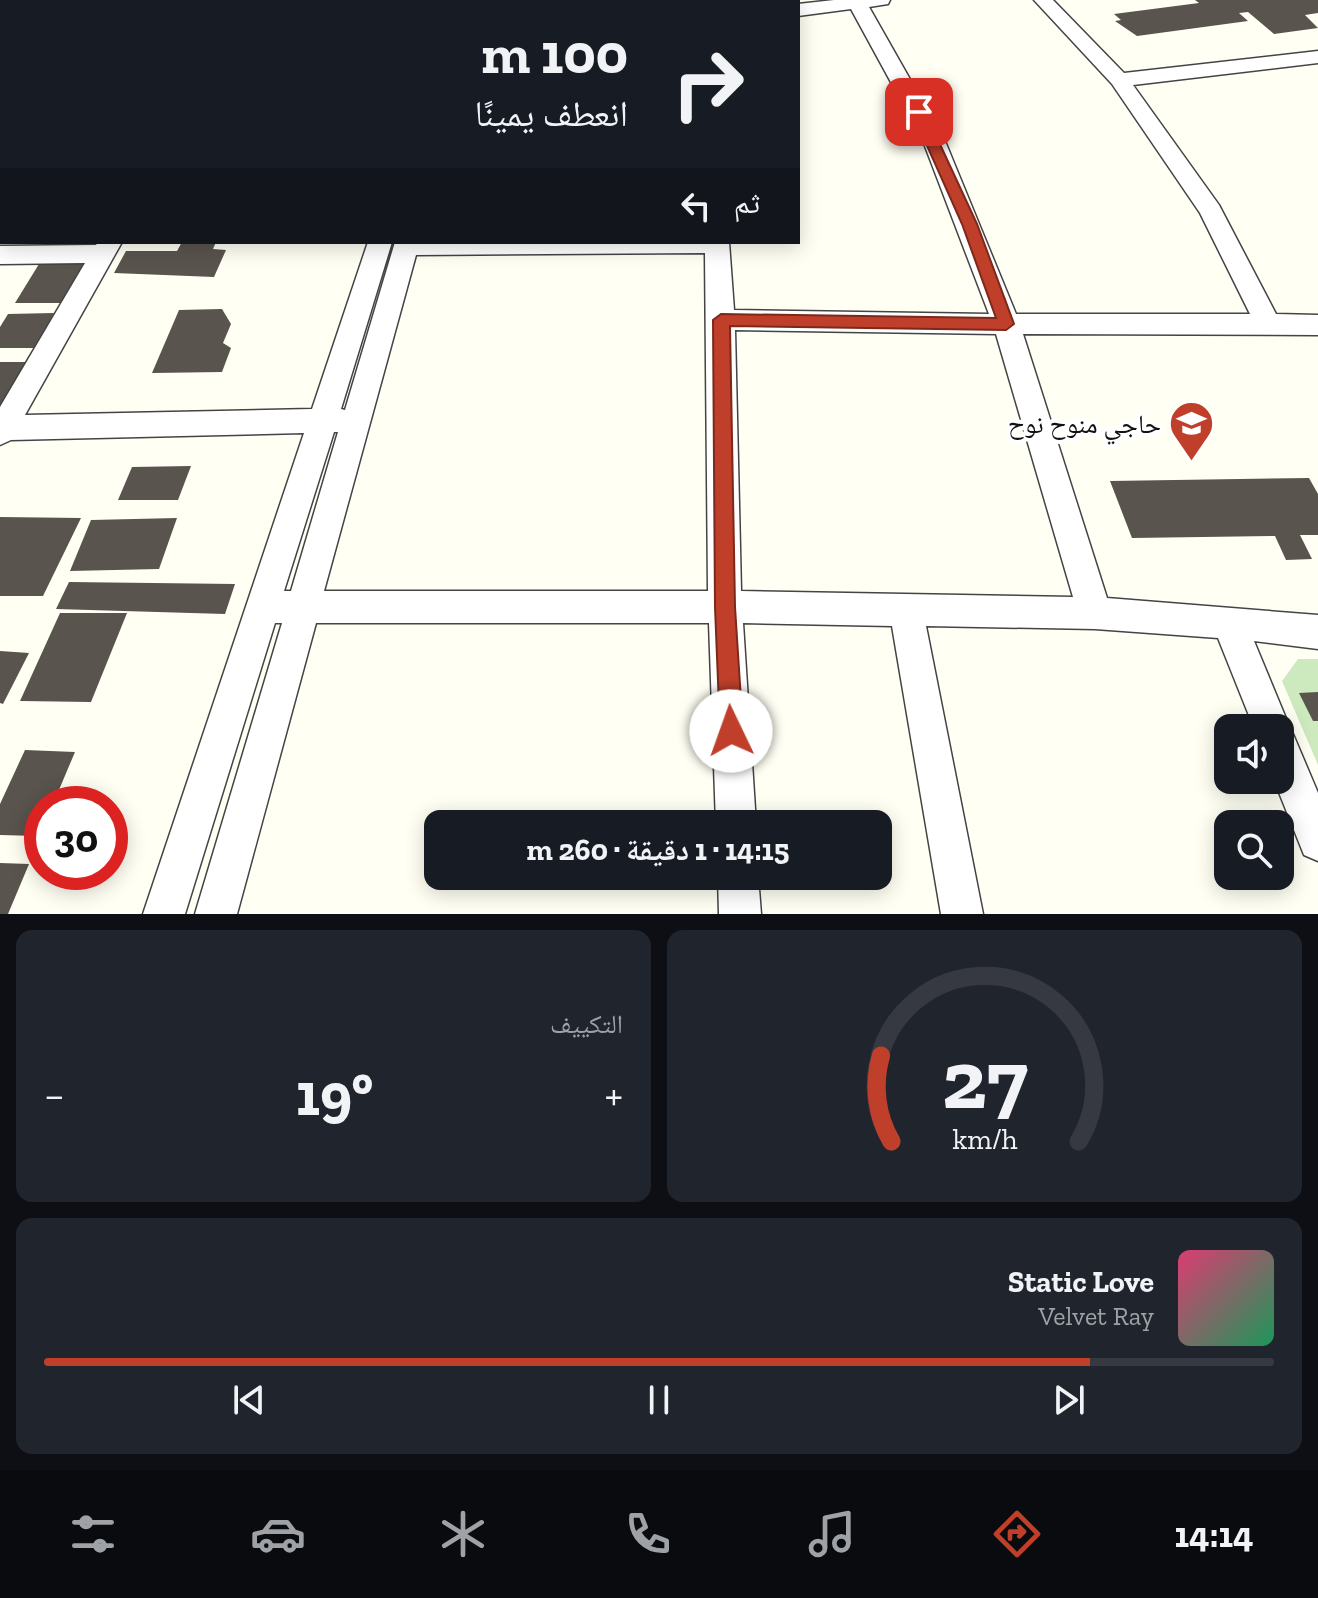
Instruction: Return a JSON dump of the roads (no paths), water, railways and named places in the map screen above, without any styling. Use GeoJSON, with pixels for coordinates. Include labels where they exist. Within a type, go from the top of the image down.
{"type":"FeatureCollection","features":[{"type":"Feature","properties":{"kind":"street"},"geometry":{"type":"LineString","coordinates":[[1043,0],[1119,80],[1211,211],[1268,324]]}},
{"type":"Feature","properties":{"kind":"street"},"geometry":{"type":"LineString","coordinates":[[800,10],[869,1],[970,224],[1006,324],[1095,613]]}},
{"type":"Feature","properties":{"kind":"street"},"geometry":{"type":"LineString","coordinates":[[1119,80],[1314,62]]}},
{"type":"Feature","properties":{"kind":"street"},"geometry":{"type":"LineString","coordinates":[[164,914],[320,419],[398,244]]}},
{"type":"Feature","properties":{"kind":"street"},"geometry":{"type":"LineString","coordinates":[[216,914],[355,420],[398,244]]}},
{"type":"Feature","properties":{"kind":"street"},"geometry":{"type":"LineString","coordinates":[[717,244],[725,607],[735,810]]}},
{"type":"Feature","properties":{"kind":"street"},"geometry":{"type":"LineString","coordinates":[[2,430],[108,248]]}},
{"type":"Feature","properties":{"kind":"street"},"geometry":{"type":"LineString","coordinates":[[0,255],[108,248]]}},
{"type":"Feature","properties":{"kind":"street"},"geometry":{"type":"LineString","coordinates":[[721,320],[1318,325]]}},
{"type":"Feature","properties":{"kind":"street"},"geometry":{"type":"LineString","coordinates":[[2,430],[355,420]]}},
{"type":"Feature","properties":{"kind":"street"},"geometry":{"type":"LineString","coordinates":[[262,607],[725,607],[1095,613],[1229,622],[1318,632]]}},
{"type":"Feature","properties":{"kind":"street"},"geometry":{"type":"LineString","coordinates":[[906,611],[962,914]]}},
{"type":"Feature","properties":{"kind":"street"},"geometry":{"type":"LineString","coordinates":[[1229,622],[1266,714]]}},
{"type":"Feature","properties":{"kind":"street"},"geometry":{"type":"LineString","coordinates":[[1294,782],[1318,841]]}},
{"type":"Feature","properties":{"kind":"street"},"geometry":{"type":"LineString","coordinates":[[739,890],[740,914]]}},
{"type":"Feature","properties":{"kind":"place","name":"حاجي منوح نوح"},"geometry":{"type":"Point","coordinates":[1192,463]}}]}
